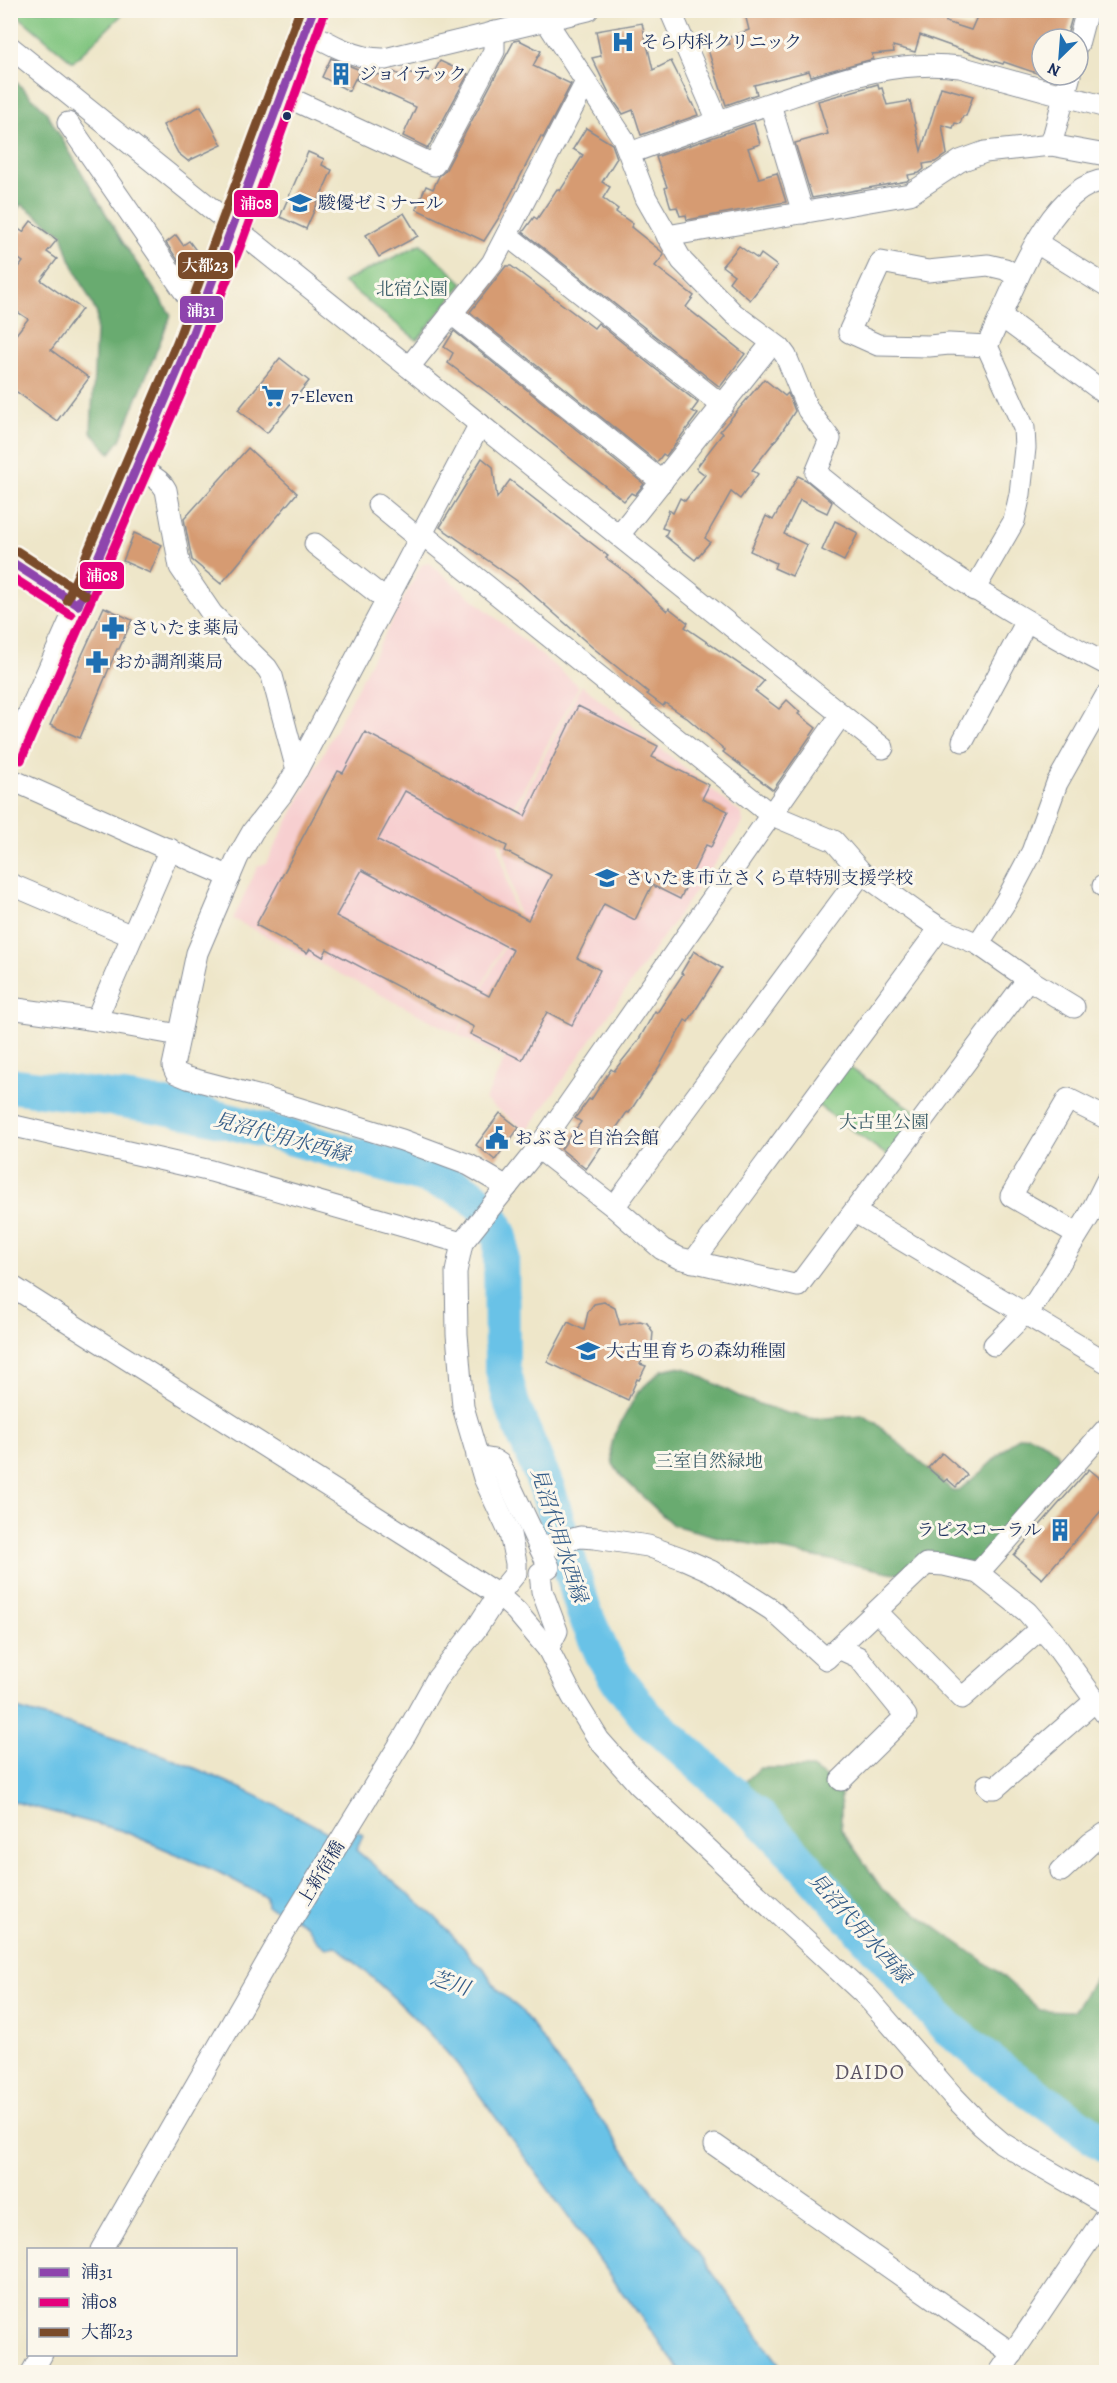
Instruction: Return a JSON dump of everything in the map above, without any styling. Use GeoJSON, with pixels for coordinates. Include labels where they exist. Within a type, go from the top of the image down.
{"type":"FeatureCollection","features":[{"type":"Feature","properties":{"kind":"street"},"geometry":{"type":"LineString","coordinates":[[310,20],[324,41],[375,59],[416,53],[494,32],[545,15],[588,10]]}},
{"type":"Feature","properties":{"kind":"street"},"geometry":{"type":"LineString","coordinates":[[670,10],[718,121]]}},
{"type":"Feature","properties":{"kind":"street"},"geometry":{"type":"LineString","coordinates":[[1082,27],[1087,10]]}},
{"type":"Feature","properties":{"kind":"street"},"geometry":{"type":"LineString","coordinates":[[545,15],[619,131],[630,153],[646,198],[681,261],[734,314],[780,348],[786,356],[808,410],[830,439],[816,473],[857,507],[974,590],[1107,664]]}},
{"type":"Feature","properties":{"kind":"street"},"geometry":{"type":"LineString","coordinates":[[10,755],[78,605],[202,310],[310,20]]}},
{"type":"Feature","properties":{"kind":"street"},"geometry":{"type":"LineString","coordinates":[[283,95],[434,165],[494,51],[494,32]]}},
{"type":"Feature","properties":{"kind":"street"},"geometry":{"type":"LineString","coordinates":[[10,47],[883,748]]}},
{"type":"Feature","properties":{"kind":"street"},"geometry":{"type":"LineString","coordinates":[[630,153],[858,74],[883,69],[923,65],[960,67],[1030,79]]}},
{"type":"Feature","properties":{"kind":"street"},"geometry":{"type":"LineString","coordinates":[[409,367],[492,263],[586,82]]}},
{"type":"Feature","properties":{"kind":"street"},"geometry":{"type":"LineString","coordinates":[[1051,145],[1066,87]]}},
{"type":"Feature","properties":{"kind":"street"},"geometry":{"type":"LineString","coordinates":[[1071,87],[1107,107]]}},
{"type":"Feature","properties":{"kind":"street"},"geometry":{"type":"LineString","coordinates":[[770,104],[803,213]]}},
{"type":"Feature","properties":{"kind":"street"},"geometry":{"type":"LineString","coordinates":[[68,123],[186,294],[202,310]]}},
{"type":"Feature","properties":{"kind":"street"},"geometry":{"type":"LineString","coordinates":[[667,236],[910,194],[960,161],[985,152],[1051,145],[1107,155]]}},
{"type":"Feature","properties":{"kind":"street"},"geometry":{"type":"LineString","coordinates":[[987,346],[1018,277],[1056,212],[1084,187],[1095,181],[1107,180]]}},
{"type":"Feature","properties":{"kind":"street"},"geometry":{"type":"LineString","coordinates":[[703,231],[706,239],[745,240]]}},
{"type":"Feature","properties":{"kind":"street"},"geometry":{"type":"LineString","coordinates":[[507,235],[723,406]]}},
{"type":"Feature","properties":{"kind":"street"},"geometry":{"type":"LineString","coordinates":[[1037,243],[1107,286]]}},
{"type":"Feature","properties":{"kind":"street"},"geometry":{"type":"LineString","coordinates":[[987,346],[878,345],[849,332],[881,262],[928,271],[988,265],[1005,269],[1018,277]]}},
{"type":"Feature","properties":{"kind":"street"},"geometry":{"type":"LineString","coordinates":[[451,314],[662,482]]}},
{"type":"Feature","properties":{"kind":"street"},"geometry":{"type":"LineString","coordinates":[[1002,317],[1107,394]]}},
{"type":"Feature","properties":{"kind":"street"},"geometry":{"type":"LineString","coordinates":[[619,535],[772,343]]}},
{"type":"Feature","properties":{"kind":"street"},"geometry":{"type":"LineString","coordinates":[[974,590],[1014,521],[1020,494],[1025,448],[1024,428],[987,346]]}},
{"type":"Feature","properties":{"kind":"street"},"geometry":{"type":"LineString","coordinates":[[480,424],[297,770],[245,844],[197,952],[173,1066],[176,1073],[214,1086],[287,1104],[402,1140],[468,1165],[503,1192]]}},
{"type":"Feature","properties":{"kind":"street"},"geometry":{"type":"LineString","coordinates":[[136,469],[163,483],[180,567],[189,581],[212,614],[267,668],[272,676],[297,770]]}},
{"type":"Feature","properties":{"kind":"street"},"geometry":{"type":"LineString","coordinates":[[378,505],[770,814],[834,841],[862,873],[940,928],[978,944],[1028,979],[1074,1007]]}},
{"type":"Feature","properties":{"kind":"street"},"geometry":{"type":"LineString","coordinates":[[315,543],[386,600]]}},
{"type":"Feature","properties":{"kind":"street"},"geometry":{"type":"LineString","coordinates":[[10,561],[78,605]]}},
{"type":"Feature","properties":{"kind":"street"},"geometry":{"type":"LineString","coordinates":[[963,741],[1027,621]]}},
{"type":"Feature","properties":{"kind":"street"},"geometry":{"type":"LineString","coordinates":[[978,944],[1002,908],[1032,852],[1057,783],[1107,696]]}},
{"type":"Feature","properties":{"kind":"street"},"geometry":{"type":"LineString","coordinates":[[10,1125],[211,1171],[468,1235],[538,1148],[770,814],[841,716]]}},
{"type":"Feature","properties":{"kind":"street"},"geometry":{"type":"LineString","coordinates":[[10,779],[230,877]]}},
{"type":"Feature","properties":{"kind":"street"},"geometry":{"type":"LineString","coordinates":[[96,1020],[170,849]]}},
{"type":"Feature","properties":{"kind":"street"},"geometry":{"type":"LineString","coordinates":[[614,1207],[862,873]]}},
{"type":"Feature","properties":{"kind":"street"},"geometry":{"type":"LineString","coordinates":[[10,884],[132,936]]}},
{"type":"Feature","properties":{"kind":"street"},"geometry":{"type":"LineString","coordinates":[[693,1262],[940,928]]}},
{"type":"Feature","properties":{"kind":"street"},"geometry":{"type":"LineString","coordinates":[[538,1148],[614,1207],[662,1249],[693,1262],[798,1286],[1028,979]]}},
{"type":"Feature","properties":{"kind":"street"},"geometry":{"type":"LineString","coordinates":[[10,1008],[179,1035]]}},
{"type":"Feature","properties":{"kind":"street"},"geometry":{"type":"LineString","coordinates":[[1077,1234],[1011,1196],[1068,1099],[1107,1118]]}},
{"type":"Feature","properties":{"kind":"street"},"geometry":{"type":"LineString","coordinates":[[994,1346],[1027,1314],[1107,1182]]}},
{"type":"Feature","properties":{"kind":"street"},"geometry":{"type":"LineString","coordinates":[[855,1212],[1107,1362]]}},
{"type":"Feature","properties":{"kind":"street","name":"上新宿橋"},"geometry":{"type":"LineString","coordinates":[[102,2248],[286,1929],[406,1734],[436,1680],[516,1573],[510,1534],[477,1457],[463,1407],[457,1334],[456,1272],[468,1235]]}},
{"type":"Feature","properties":{"kind":"street"},"geometry":{"type":"LineString","coordinates":[[10,1285],[498,1595],[516,1611],[548,1649],[587,1721],[615,1759],[664,1810],[861,1991],[974,2118],[1009,2148],[1107,2204]]}},
{"type":"Feature","properties":{"kind":"street"},"geometry":{"type":"LineString","coordinates":[[978,1573],[1107,1429]]}},
{"type":"Feature","properties":{"kind":"street"},"geometry":{"type":"LineString","coordinates":[[477,1457],[494,1460],[500,1464],[549,1567],[540,1573],[542,1591],[557,1631],[548,1649]]}},
{"type":"Feature","properties":{"kind":"street"},"geometry":{"type":"LineString","coordinates":[[540,1548],[580,1537],[648,1546],[693,1563],[711,1571],[772,1610],[826,1659],[926,1564],[944,1565],[978,1573],[1027,1612],[1101,1708],[995,1788],[987,1785]]}},
{"type":"Feature","properties":{"kind":"street"},"geometry":{"type":"LineString","coordinates":[[878,1612],[962,1698],[1041,1628]]}},
{"type":"Feature","properties":{"kind":"street"},"geometry":{"type":"LineString","coordinates":[[838,1648],[858,1658],[906,1716],[841,1780]]}},
{"type":"Feature","properties":{"kind":"street"},"geometry":{"type":"LineString","coordinates":[[1061,1871],[1091,1843],[1107,1833]]}},
{"type":"Feature","properties":{"kind":"street"},"geometry":{"type":"LineString","coordinates":[[716,2145],[1013,2354]]}},
{"type":"Feature","properties":{"kind":"street"},"geometry":{"type":"LineString","coordinates":[[1000,2373],[1107,2215]]}},
{"type":"Feature","properties":{"kind":"street"},"geometry":{"type":"LineString","coordinates":[[32,2373],[41,2356]]}},
{"type":"Feature","properties":{"kind":"shaded area"},"geometry":{"type":"Polygon","coordinates":[[[429,563],[579,686],[497,838],[516,920],[457,1034],[233,919],[258,866],[266,863],[421,565],[429,563]]]}},
{"type":"Feature","properties":{"kind":"shaded area","name":"さいたま市立さくら草特別支援学校"},"geometry":{"type":"Polygon","coordinates":[[[582,685],[742,814],[743,823],[527,1131],[485,1100],[505,1058],[458,1035],[519,919],[501,838],[582,685]]]}},
{"type":"Feature","properties":{"kind":"green space"},"geometry":{"type":"Polygon","coordinates":[[[11,10],[126,10],[126,11],[73,62],[11,10]]]}},
{"type":"Feature","properties":{"kind":"green space"},"geometry":{"type":"Polygon","coordinates":[[[13,79],[45,110],[122,241],[171,315],[120,440],[110,453],[91,432],[97,314],[70,259],[62,234],[21,204],[11,218],[10,83],[13,79]]]}},
{"type":"Feature","properties":{"kind":"green space","name":"北宿公園"},"geometry":{"type":"Polygon","coordinates":[[[421,244],[463,283],[417,340],[343,282],[421,244]]]}},
{"type":"Feature","properties":{"kind":"green space","name":"大古里公園"},"geometry":{"type":"Polygon","coordinates":[[[841,1062],[924,1117],[892,1159],[812,1101],[841,1062]]]}},
{"type":"Feature","properties":{"kind":"green space","name":"三室自然緑地"},"geometry":{"type":"Polygon","coordinates":[[[676,1367],[687,1369],[744,1399],[786,1413],[815,1419],[862,1415],[876,1423],[952,1490],[959,1490],[1018,1437],[1028,1435],[1047,1444],[1057,1452],[1061,1464],[980,1558],[970,1562],[917,1560],[899,1574],[722,1538],[673,1525],[621,1476],[613,1464],[611,1448],[614,1435],[638,1392],[662,1370],[676,1367]]]}},
{"type":"Feature","properties":{"kind":"green space"},"geometry":{"type":"Polygon","coordinates":[[[760,1768],[812,1768],[841,1788],[841,1829],[882,1889],[997,1971],[1040,2010],[1073,2011],[1100,1972],[1106,1958],[1106,2133],[982,2049],[779,1862],[727,1799],[760,1768]]]}},
{"type":"Feature","properties":{"kind":"water","name":"芝川"},"geometry":{"type":"Polygon","coordinates":[[[10,1707],[111,1737],[182,1763],[268,1801],[350,1845],[357,1831],[363,1835],[356,1850],[435,1917],[466,1950],[474,1962],[483,1967],[498,1991],[521,2010],[785,2372],[681,2372],[457,2064],[399,2003],[336,1946],[326,1948],[317,1941],[307,1926],[291,1916],[267,1907],[266,1897],[218,1872],[123,1831],[11,1801],[10,1707]]]}},
{"type":"Feature","properties":{"kind":"building"},"geometry":{"type":"Polygon","coordinates":[[[744,10],[945,10],[946,22],[971,30],[980,10],[1074,10],[1069,27],[1030,27],[1030,71],[990,60],[920,35],[915,52],[893,46],[894,52],[872,54],[873,59],[811,76],[809,71],[754,85],[757,94],[726,105],[708,50],[730,44],[727,38],[749,30],[744,10]]]}},
{"type":"Feature","properties":{"kind":"building"},"geometry":{"type":"Polygon","coordinates":[[[642,23],[653,70],[671,61],[698,115],[641,135],[633,110],[623,114],[611,97],[592,58],[601,56],[596,31],[642,23]]]}},
{"type":"Feature","properties":{"kind":"building"},"geometry":{"type":"Polygon","coordinates":[[[519,40],[541,51],[533,66],[571,84],[500,216],[484,241],[416,209],[426,186],[433,189],[439,176],[445,171],[514,41],[519,40]]]}},
{"type":"Feature","properties":{"kind":"building"},"geometry":{"type":"Polygon","coordinates":[[[331,58],[360,70],[356,78],[394,72],[401,76],[404,70],[429,81],[440,61],[468,74],[428,148],[403,136],[416,107],[355,79],[349,91],[322,77],[331,58]]]}},
{"type":"Feature","properties":{"kind":"building"},"geometry":{"type":"Polygon","coordinates":[[[878,84],[879,89],[882,88],[887,105],[910,101],[921,151],[941,87],[973,96],[966,116],[963,116],[960,124],[955,123],[953,128],[942,125],[947,154],[935,162],[923,164],[924,169],[919,173],[908,175],[907,181],[812,198],[795,143],[828,134],[818,101],[878,84]]]}},
{"type":"Feature","properties":{"kind":"building"},"geometry":{"type":"Polygon","coordinates":[[[201,106],[222,145],[188,161],[178,153],[163,125],[201,106]]]}},
{"type":"Feature","properties":{"kind":"building"},"geometry":{"type":"Polygon","coordinates":[[[754,123],[760,144],[748,148],[759,178],[777,173],[786,202],[687,220],[686,215],[680,216],[677,207],[671,208],[665,188],[667,187],[656,157],[754,123]]]}},
{"type":"Feature","properties":{"kind":"building"},"geometry":{"type":"Polygon","coordinates":[[[586,128],[612,144],[617,158],[602,182],[610,187],[603,198],[618,209],[616,212],[633,224],[631,227],[662,252],[664,255],[655,266],[694,296],[686,307],[745,354],[720,387],[523,232],[534,217],[537,219],[557,189],[560,191],[583,155],[573,149],[586,128]]]}},
{"type":"Feature","properties":{"kind":"building"},"geometry":{"type":"Polygon","coordinates":[[[308,152],[324,159],[322,165],[332,170],[306,229],[280,217],[308,152]]]}},
{"type":"Feature","properties":{"kind":"building"},"geometry":{"type":"Polygon","coordinates":[[[404,213],[418,236],[379,257],[366,235],[404,213]]]}},
{"type":"Feature","properties":{"kind":"building"},"geometry":{"type":"Polygon","coordinates":[[[31,221],[57,240],[47,252],[57,259],[41,280],[82,309],[51,350],[89,378],[57,421],[10,387],[10,342],[28,319],[10,307],[10,279],[23,262],[10,253],[10,224],[23,232],[31,221]]]}},
{"type":"Feature","properties":{"kind":"building"},"geometry":{"type":"Polygon","coordinates":[[[176,235],[183,245],[189,241],[201,257],[184,269],[166,243],[176,235]]]}},
{"type":"Feature","properties":{"kind":"building"},"geometry":{"type":"Polygon","coordinates":[[[739,246],[758,259],[761,254],[777,266],[750,300],[729,282],[734,275],[722,266],[739,246]]]}},
{"type":"Feature","properties":{"kind":"building"},"geometry":{"type":"Polygon","coordinates":[[[506,266],[511,266],[594,328],[598,323],[698,403],[692,411],[698,414],[666,456],[663,454],[657,462],[470,312],[506,266]]]}},
{"type":"Feature","properties":{"kind":"building"},"geometry":{"type":"Polygon","coordinates":[[[454,331],[644,484],[635,495],[631,493],[624,501],[448,363],[453,353],[444,347],[454,331]]]}},
{"type":"Feature","properties":{"kind":"building","name":"7-Eleven"},"geometry":{"type":"Polygon","coordinates":[[[280,358],[309,381],[267,433],[238,410],[280,358]]]}},
{"type":"Feature","properties":{"kind":"building"},"geometry":{"type":"Polygon","coordinates":[[[764,379],[785,396],[788,393],[795,411],[752,470],[758,474],[740,499],[731,492],[705,538],[710,542],[695,560],[665,536],[668,530],[662,528],[669,510],[673,513],[680,498],[685,501],[705,475],[696,468],[723,433],[720,431],[764,379]]]}},
{"type":"Feature","properties":{"kind":"building"},"geometry":{"type":"Polygon","coordinates":[[[248,448],[297,493],[221,584],[192,560],[184,519],[248,448]]]}},
{"type":"Feature","properties":{"kind":"building"},"geometry":{"type":"Polygon","coordinates":[[[482,458],[493,467],[497,498],[510,480],[608,556],[606,558],[628,574],[667,611],[669,608],[688,623],[685,627],[764,681],[755,691],[779,709],[787,700],[800,712],[798,714],[816,728],[773,790],[723,752],[725,750],[687,718],[665,703],[663,706],[647,694],[648,692],[592,647],[520,583],[440,527],[482,458]]]}},
{"type":"Feature","properties":{"kind":"building"},"geometry":{"type":"Polygon","coordinates":[[[798,476],[832,502],[827,513],[800,500],[784,534],[807,545],[792,576],[774,568],[776,563],[750,551],[766,516],[773,520],[798,476]]]}},
{"type":"Feature","properties":{"kind":"building"},"geometry":{"type":"Polygon","coordinates":[[[835,521],[858,533],[844,561],[822,550],[835,521]]]}},
{"type":"Feature","properties":{"kind":"building"},"geometry":{"type":"Polygon","coordinates":[[[134,533],[162,545],[150,573],[123,561],[134,533]]]}},
{"type":"Feature","properties":{"kind":"building"},"geometry":{"type":"Polygon","coordinates":[[[104,607],[132,620],[117,649],[80,738],[50,725],[104,607]]]}},
{"type":"Feature","properties":{"kind":"building"},"geometry":{"type":"Polygon","coordinates":[[[578,706],[658,746],[652,757],[709,785],[702,799],[728,811],[711,847],[706,845],[680,899],[652,885],[635,920],[604,904],[577,958],[600,970],[572,1025],[547,1012],[522,1060],[470,1034],[474,1027],[327,949],[323,957],[310,949],[307,953],[256,925],[338,771],[343,773],[365,732],[525,816],[578,706]],[[405,791],[378,840],[528,920],[551,875],[505,851],[507,846],[405,791]],[[362,870],[336,916],[489,996],[513,950],[362,870]]]}},
{"type":"Feature","properties":{"kind":"building"},"geometry":{"type":"Polygon","coordinates":[[[694,951],[722,968],[688,1022],[685,1020],[659,1067],[629,1113],[627,1112],[586,1169],[561,1149],[581,1122],[575,1118],[589,1099],[591,1100],[611,1069],[614,1071],[638,1041],[655,1011],[657,1013],[683,974],[681,973],[694,951]]]}},
{"type":"Feature","properties":{"kind":"building"},"geometry":{"type":"Polygon","coordinates":[[[500,1113],[519,1128],[495,1160],[476,1145],[500,1113]]]}},
{"type":"Feature","properties":{"kind":"building","name":"大古里育ちの森幼稚園"},"geometry":{"type":"Polygon","coordinates":[[[604,1302],[615,1308],[620,1325],[640,1321],[647,1323],[653,1332],[652,1343],[640,1364],[646,1366],[639,1380],[637,1379],[628,1400],[547,1362],[568,1322],[584,1330],[588,1312],[594,1304],[604,1302]]]}},
{"type":"Feature","properties":{"kind":"building"},"geometry":{"type":"Polygon","coordinates":[[[942,1453],[967,1475],[956,1487],[947,1479],[944,1482],[928,1468],[942,1453]]]}},
{"type":"Feature","properties":{"kind":"building","name":"ラピスコーラル"},"geometry":{"type":"Polygon","coordinates":[[[1089,1469],[1107,1484],[1107,1504],[1042,1579],[1014,1555],[1089,1469]]]}},
{"type":"Feature","properties":{"kind":"waterway","name":"見沼代用水西縁"},"geometry":{"type":"LineString","coordinates":[[10,1085],[137,1102],[212,1117],[429,1177],[454,1186],[472,1196],[490,1216],[501,1241],[502,1366],[512,1405],[547,1488],[584,1612],[603,1655],[617,1679],[647,1717],[758,1816],[787,1846],[947,2027],[998,2068],[1106,2145]]}},
{"type":"Feature","properties":{"kind":"transit line","name":"大都23"},"geometry":{"type":"LineString","coordinates":[[67,600],[177,342],[300,10]]}},
{"type":"Feature","properties":{"kind":"transit line","name":"浦31"},"geometry":{"type":"LineString","coordinates":[[78,605],[188,346],[313,10]]}},
{"type":"Feature","properties":{"kind":"transit line","name":"浦08"},"geometry":{"type":"LineString","coordinates":[[21,760],[185,385],[240,247],[324,14]]}},
{"type":"Feature","properties":{"kind":"transit line","name":"大都23"},"geometry":{"type":"LineString","coordinates":[[17,551],[85,595]]}},
{"type":"Feature","properties":{"kind":"transit line","name":"浦31"},"geometry":{"type":"LineString","coordinates":[[10,561],[78,605]]}},
{"type":"Feature","properties":{"kind":"transit line","name":"浦08"},"geometry":{"type":"LineString","coordinates":[[10,576],[71,615]]}},
{"type":"Feature","properties":{"kind":"place","name":"そら内科クリニック"},"geometry":{"type":"Point","coordinates":[623,42]}},
{"type":"Feature","properties":{"kind":"place","name":"ジョイテック"},"geometry":{"type":"Point","coordinates":[341,74]}},
{"type":"Feature","properties":{"kind":"place","name":"駿優ゼミナール"},"geometry":{"type":"Point","coordinates":[300,203]}},
{"type":"Feature","properties":{"kind":"place","name":"7-Eleven"},"geometry":{"type":"Point","coordinates":[273,396]}},
{"type":"Feature","properties":{"kind":"place","name":"さいたま薬局"},"geometry":{"type":"Point","coordinates":[113,628]}},
{"type":"Feature","properties":{"kind":"place","name":"おか調剤薬局"},"geometry":{"type":"Point","coordinates":[97,662]}},
{"type":"Feature","properties":{"kind":"place","name":"さいたま市立さくら草特別支援学校"},"geometry":{"type":"Point","coordinates":[607,878]}},
{"type":"Feature","properties":{"kind":"place","name":"おぶさと自治会館"},"geometry":{"type":"Point","coordinates":[497,1138]}},
{"type":"Feature","properties":{"kind":"place","name":"大古里育ちの森幼稚園"},"geometry":{"type":"Point","coordinates":[588,1351]}},
{"type":"Feature","properties":{"kind":"place","name":"ラピスコーラル"},"geometry":{"type":"Point","coordinates":[1060,1530]}},
{"type":"Feature","properties":{"kind":"district","name":"DAIDO"},"geometry":{"type":"Point","coordinates":[870,2072]}}]}
